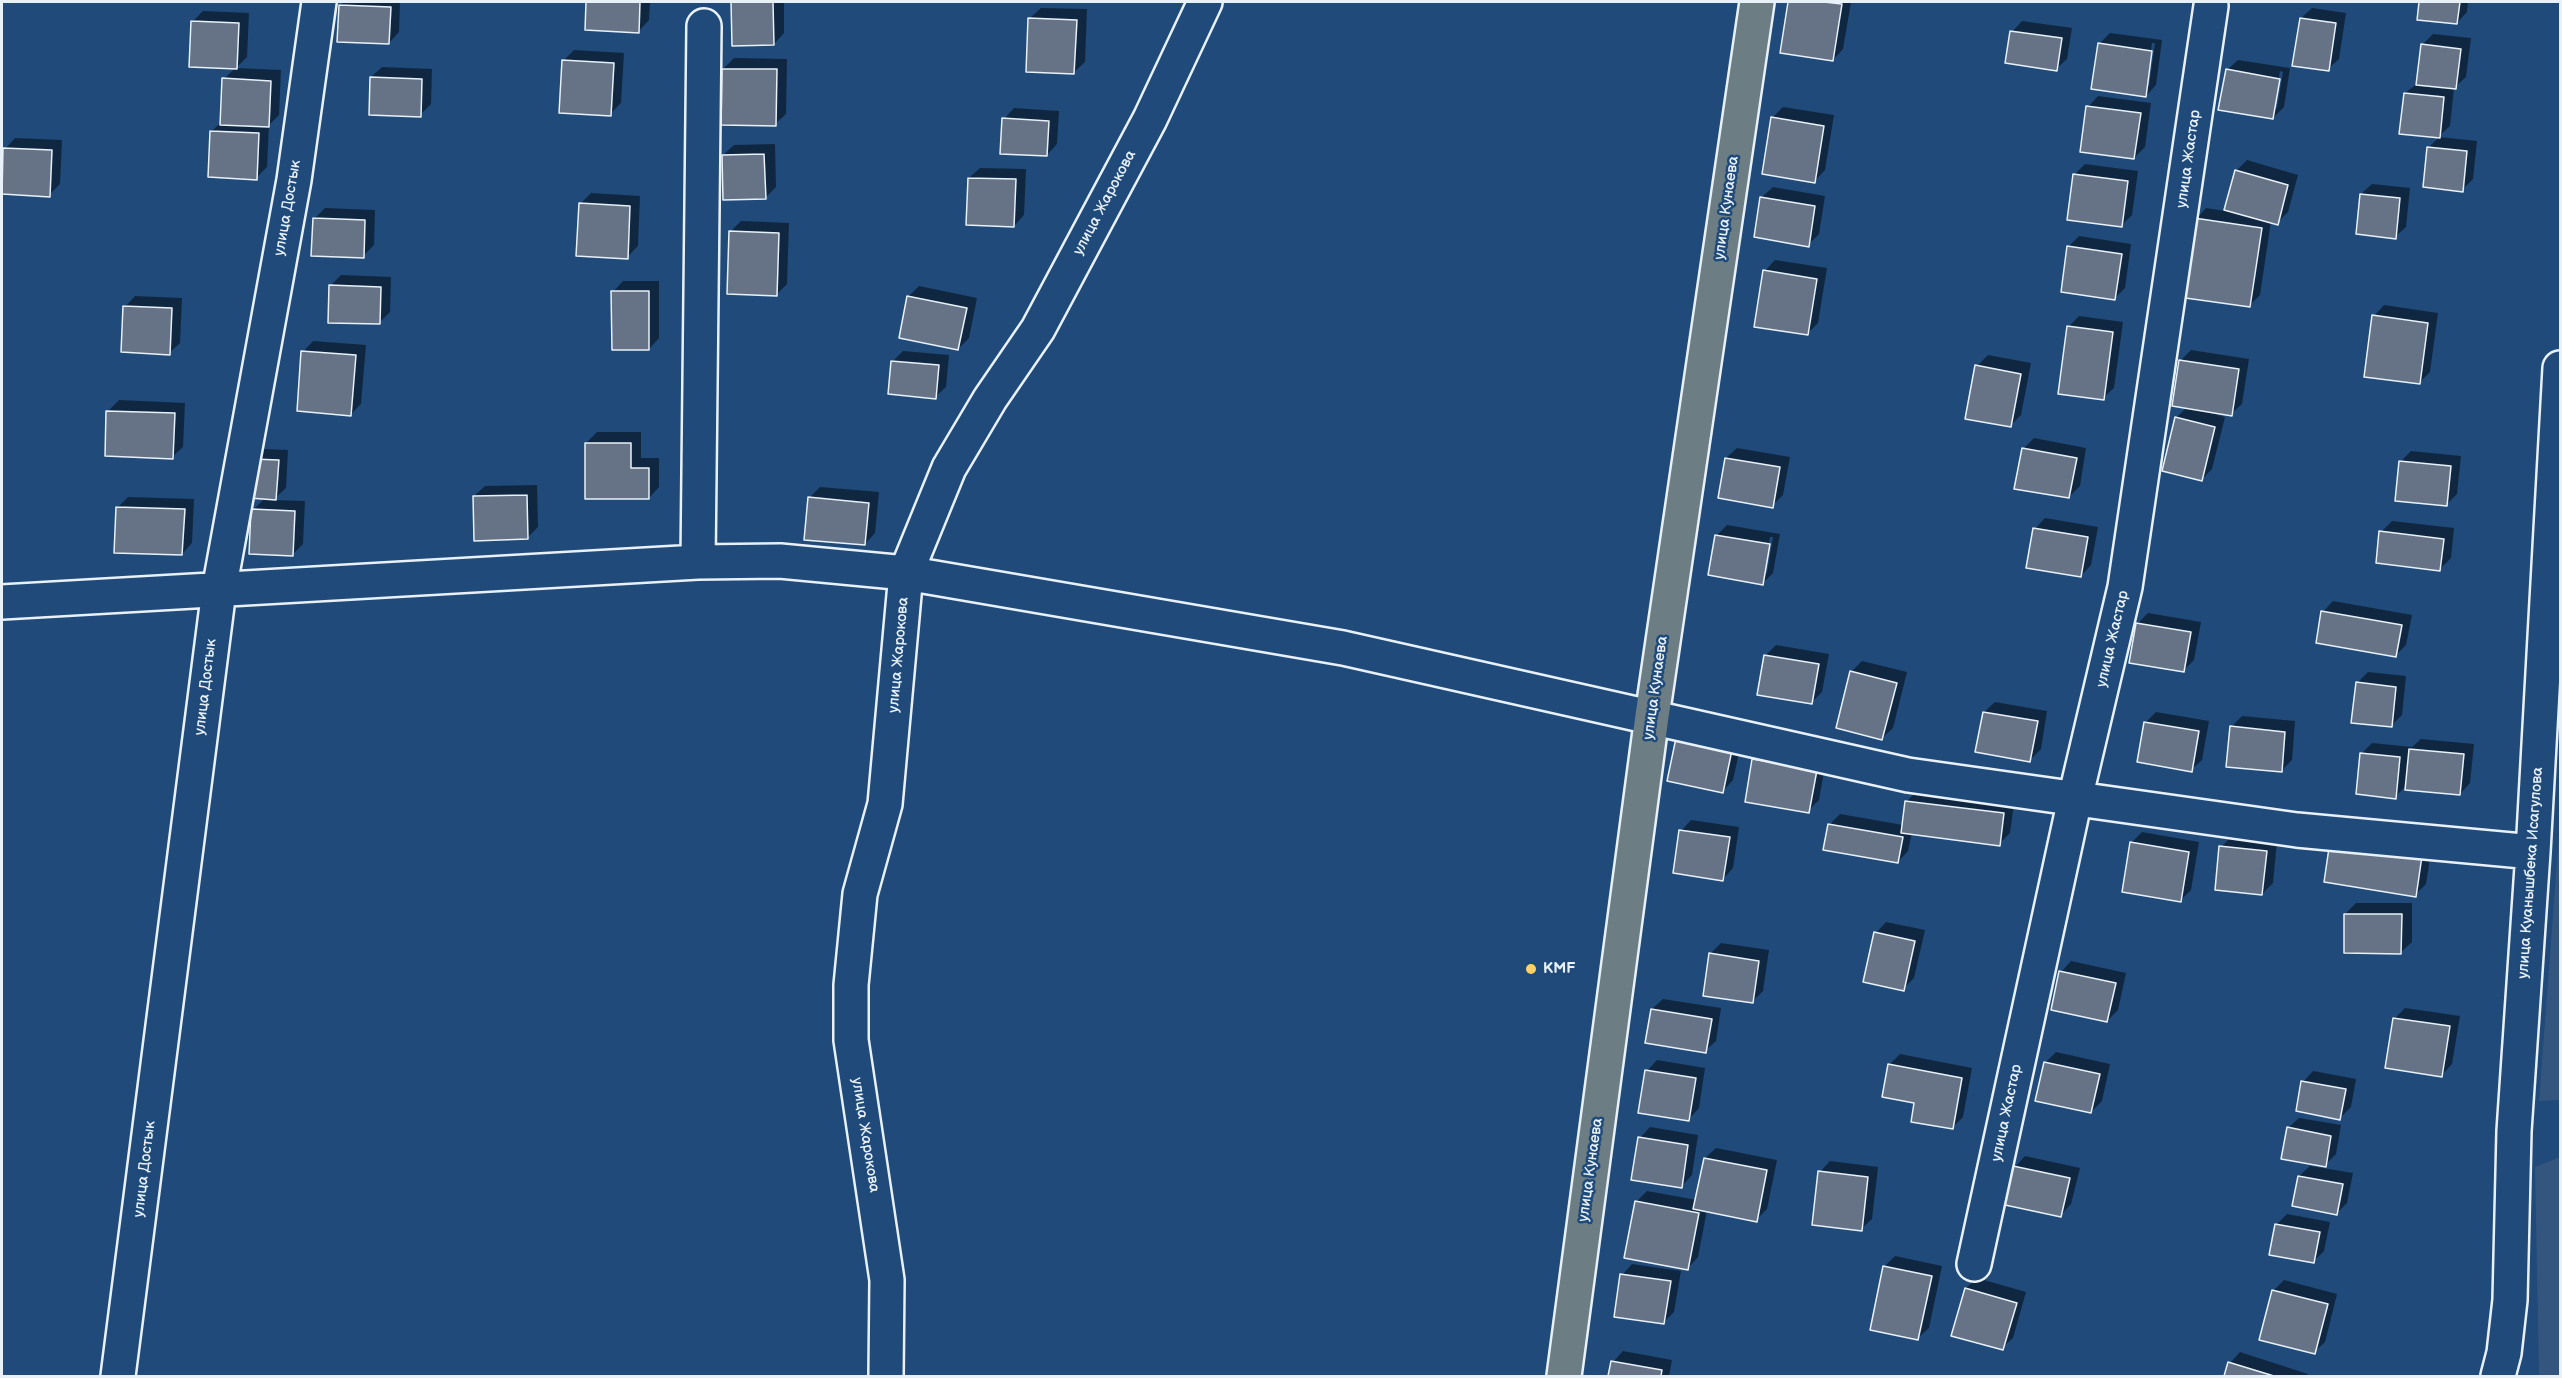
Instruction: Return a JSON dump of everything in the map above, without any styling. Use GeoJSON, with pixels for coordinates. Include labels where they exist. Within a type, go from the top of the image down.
{"type":"FeatureCollection","features":[{"type":"Feature","properties":{"kind":"main road","name":"улица Кунаева"},"geometry":{"type":"LineString","coordinates":[[1564,1377],[1652,716],[1757,2]]}},
{"type":"Feature","properties":{"kind":"street","name":"улица Достык"},"geometry":{"type":"LineString","coordinates":[[118,1377],[219,590],[294,180],[319,2]]}},
{"type":"Feature","properties":{"kind":"street","name":"улица Жарокова"},"geometry":{"type":"LineString","coordinates":[[886,1377],[887,1280],[851,1040],[851,985],[860,894],[885,804],[906,573],[949,468],[990,399],[1038,329],[1150,119],[1205,2]]}},
{"type":"Feature","properties":{"kind":"street","name":"улица Жастар"},"geometry":{"type":"LineString","coordinates":[[1974,1264],[2075,799],[2126,587],[2211,6]]}},
{"type":"Feature","properties":{"kind":"street"},"geometry":{"type":"LineString","coordinates":[[698,562],[704,26]]}},
{"type":"Feature","properties":{"kind":"street","name":"улица Куанышбека Исагулова"},"geometry":{"type":"LineString","coordinates":[[2498,1377],[2504,1353],[2510,1300],[2514,1131],[2533,852],[2560,368]]}},
{"type":"Feature","properties":{"kind":"street"},"geometry":{"type":"LineString","coordinates":[[2,602],[698,562],[780,561],[906,573],[1343,648],[1908,775],[2297,830],[2533,852]]}},
{"type":"Feature","properties":{"kind":"shaded area"},"geometry":{"type":"Polygon","coordinates":[[[2560,822],[2560,1100],[2539,1101],[2560,822]]]}},
{"type":"Feature","properties":{"kind":"shaded area"},"geometry":{"type":"Polygon","coordinates":[[[2560,1157],[2560,1376],[2539,1376],[2535,1167],[2560,1157]]]}},
{"type":"Feature","properties":{"kind":"building"},"geometry":{"type":"Polygon","coordinates":[[[586,2],[640,2],[639,33],[585,30],[586,2]]]}},
{"type":"Feature","properties":{"kind":"building"},"geometry":{"type":"Polygon","coordinates":[[[731,2],[773,2],[774,45],[732,46],[731,2]]]}},
{"type":"Feature","properties":{"kind":"building"},"geometry":{"type":"Polygon","coordinates":[[[1788,2],[1842,4],[1833,61],[1780,53],[1788,2]]]}},
{"type":"Feature","properties":{"kind":"building"},"geometry":{"type":"Polygon","coordinates":[[[2419,2],[2460,2],[2457,24],[2417,20],[2419,2]]]}},
{"type":"Feature","properties":{"kind":"building"},"geometry":{"type":"Polygon","coordinates":[[[339,5],[391,7],[389,44],[337,42],[339,5]]]}},
{"type":"Feature","properties":{"kind":"building"},"geometry":{"type":"Polygon","coordinates":[[[1028,18],[1077,20],[1074,74],[1026,72],[1028,18]]]}},
{"type":"Feature","properties":{"kind":"building"},"geometry":{"type":"Polygon","coordinates":[[[2300,18],[2336,23],[2329,71],[2292,66],[2300,18]]]}},
{"type":"Feature","properties":{"kind":"building"},"geometry":{"type":"Polygon","coordinates":[[[191,21],[239,23],[237,69],[189,67],[191,21]]]}},
{"type":"Feature","properties":{"kind":"building"},"geometry":{"type":"Polygon","coordinates":[[[2010,31],[2062,38],[2057,71],[2005,63],[2010,31]]]}},
{"type":"Feature","properties":{"kind":"building"},"geometry":{"type":"Polygon","coordinates":[[[2098,43],[2152,51],[2146,97],[2091,89],[2098,43]]]}},
{"type":"Feature","properties":{"kind":"building"},"geometry":{"type":"Polygon","coordinates":[[[2421,44],[2461,49],[2456,89],[2416,85],[2421,44]]]}},
{"type":"Feature","properties":{"kind":"building"},"geometry":{"type":"Polygon","coordinates":[[[562,60],[614,63],[611,116],[559,113],[562,60]]]}},
{"type":"Feature","properties":{"kind":"building"},"geometry":{"type":"Polygon","coordinates":[[[722,69],[777,69],[776,126],[721,125],[722,69]]]}},
{"type":"Feature","properties":{"kind":"building"},"geometry":{"type":"Polygon","coordinates":[[[2226,69],[2280,79],[2273,119],[2218,110],[2226,69]]]}},
{"type":"Feature","properties":{"kind":"building"},"geometry":{"type":"Polygon","coordinates":[[[370,77],[422,79],[421,117],[369,115],[370,77]]]}},
{"type":"Feature","properties":{"kind":"building"},"geometry":{"type":"Polygon","coordinates":[[[222,78],[271,81],[269,127],[220,125],[222,78]]]}},
{"type":"Feature","properties":{"kind":"building"},"geometry":{"type":"Polygon","coordinates":[[[2404,93],[2444,97],[2440,138],[2399,134],[2404,93]]]}},
{"type":"Feature","properties":{"kind":"building"},"geometry":{"type":"Polygon","coordinates":[[[2086,106],[2141,113],[2134,159],[2080,152],[2086,106]]]}},
{"type":"Feature","properties":{"kind":"building"},"geometry":{"type":"Polygon","coordinates":[[[1771,117],[1824,126],[1815,183],[1762,174],[1771,117]]]}},
{"type":"Feature","properties":{"kind":"building"},"geometry":{"type":"Polygon","coordinates":[[[1002,118],[1049,121],[1047,156],[1000,154],[1002,118]]]}},
{"type":"Feature","properties":{"kind":"building"},"geometry":{"type":"Polygon","coordinates":[[[210,131],[259,133],[257,180],[208,177],[210,131]]]}},
{"type":"Feature","properties":{"kind":"building"},"geometry":{"type":"Polygon","coordinates":[[[2427,147],[2467,151],[2463,192],[2423,187],[2427,147]]]}},
{"type":"Feature","properties":{"kind":"building"},"geometry":{"type":"Polygon","coordinates":[[[3,148],[52,150],[50,197],[2,194],[3,148]]]}},
{"type":"Feature","properties":{"kind":"building"},"geometry":{"type":"Polygon","coordinates":[[[764,154],[766,199],[723,200],[722,155],[764,154]]]}},
{"type":"Feature","properties":{"kind":"building"},"geometry":{"type":"Polygon","coordinates":[[[2235,170],[2288,185],[2278,225],[2224,210],[2235,170]]]}},
{"type":"Feature","properties":{"kind":"building"},"geometry":{"type":"Polygon","coordinates":[[[2073,174],[2128,181],[2122,227],[2067,220],[2073,174]]]}},
{"type":"Feature","properties":{"kind":"building"},"geometry":{"type":"Polygon","coordinates":[[[968,178],[1016,179],[1014,227],[966,225],[968,178]]]}},
{"type":"Feature","properties":{"kind":"building"},"geometry":{"type":"Polygon","coordinates":[[[2360,194],[2400,198],[2396,239],[2356,234],[2360,194]]]}},
{"type":"Feature","properties":{"kind":"building"},"geometry":{"type":"Polygon","coordinates":[[[1760,197],[1815,206],[1809,247],[1754,237],[1760,197]]]}},
{"type":"Feature","properties":{"kind":"building"},"geometry":{"type":"Polygon","coordinates":[[[579,203],[630,206],[628,259],[576,256],[579,203]]]}},
{"type":"Feature","properties":{"kind":"building"},"geometry":{"type":"Polygon","coordinates":[[[313,218],[365,220],[364,258],[311,256],[313,218]]]}},
{"type":"Feature","properties":{"kind":"building"},"geometry":{"type":"Polygon","coordinates":[[[2194,218],[2262,228],[2250,307],[2171,296],[2194,218]]]}},
{"type":"Feature","properties":{"kind":"building"},"geometry":{"type":"Polygon","coordinates":[[[729,231],[779,233],[777,296],[727,294],[729,231]]]}},
{"type":"Feature","properties":{"kind":"building"},"geometry":{"type":"Polygon","coordinates":[[[2067,246],[2122,254],[2115,300],[2061,292],[2067,246]]]}},
{"type":"Feature","properties":{"kind":"building"},"geometry":{"type":"Polygon","coordinates":[[[1763,270],[1817,279],[1808,335],[1754,327],[1763,270]]]}},
{"type":"Feature","properties":{"kind":"building"},"geometry":{"type":"Polygon","coordinates":[[[329,285],[381,287],[380,324],[328,323],[329,285]]]}},
{"type":"Feature","properties":{"kind":"building"},"geometry":{"type":"Polygon","coordinates":[[[611,291],[649,291],[649,350],[612,350],[611,291]]]}},
{"type":"Feature","properties":{"kind":"building"},"geometry":{"type":"Polygon","coordinates":[[[907,296],[967,308],[958,350],[899,338],[907,296]]]}},
{"type":"Feature","properties":{"kind":"building"},"geometry":{"type":"Polygon","coordinates":[[[123,306],[172,308],[170,355],[121,352],[123,306]]]}},
{"type":"Feature","properties":{"kind":"building"},"geometry":{"type":"Polygon","coordinates":[[[2372,315],[2428,323],[2420,384],[2364,377],[2372,315]]]}},
{"type":"Feature","properties":{"kind":"building"},"geometry":{"type":"Polygon","coordinates":[[[2067,326],[2113,332],[2104,400],[2058,394],[2067,326]]]}},
{"type":"Feature","properties":{"kind":"building"},"geometry":{"type":"Polygon","coordinates":[[[301,351],[356,355],[351,416],[297,411],[301,351]]]}},
{"type":"Feature","properties":{"kind":"building"},"geometry":{"type":"Polygon","coordinates":[[[2179,360],[2239,369],[2232,416],[2172,406],[2179,360]]]}},
{"type":"Feature","properties":{"kind":"building"},"geometry":{"type":"Polygon","coordinates":[[[891,361],[939,365],[936,399],[888,394],[891,361]]]}},
{"type":"Feature","properties":{"kind":"building"},"geometry":{"type":"Polygon","coordinates":[[[1975,365],[2021,374],[2011,427],[1965,419],[1975,365]]]}},
{"type":"Feature","properties":{"kind":"building"},"geometry":{"type":"Polygon","coordinates":[[[106,411],[175,413],[173,459],[105,456],[106,411]]]}},
{"type":"Feature","properties":{"kind":"building"},"geometry":{"type":"Polygon","coordinates":[[[2175,417],[2215,427],[2202,481],[2162,471],[2175,417]]]}},
{"type":"Feature","properties":{"kind":"building"},"geometry":{"type":"Polygon","coordinates":[[[585,443],[631,443],[631,468],[649,468],[649,499],[585,499],[585,443]]]}},
{"type":"Feature","properties":{"kind":"building"},"geometry":{"type":"Polygon","coordinates":[[[2022,448],[2077,458],[2069,498],[2014,489],[2022,448]]]}},
{"type":"Feature","properties":{"kind":"building"},"geometry":{"type":"Polygon","coordinates":[[[1725,458],[1780,467],[1773,508],[1718,498],[1725,458]]]}},
{"type":"Feature","properties":{"kind":"building"},"geometry":{"type":"Polygon","coordinates":[[[252,459],[279,460],[276,500],[249,498],[252,459]]]}},
{"type":"Feature","properties":{"kind":"building"},"geometry":{"type":"Polygon","coordinates":[[[2399,461],[2451,466],[2447,506],[2395,501],[2399,461]]]}},
{"type":"Feature","properties":{"kind":"building"},"geometry":{"type":"Polygon","coordinates":[[[527,495],[528,539],[474,541],[473,496],[527,495]]]}},
{"type":"Feature","properties":{"kind":"building"},"geometry":{"type":"Polygon","coordinates":[[[808,497],[869,503],[865,545],[804,540],[808,497]]]}},
{"type":"Feature","properties":{"kind":"building"},"geometry":{"type":"Polygon","coordinates":[[[116,507],[185,509],[182,555],[114,553],[116,507]]]}},
{"type":"Feature","properties":{"kind":"building"},"geometry":{"type":"Polygon","coordinates":[[[251,509],[295,511],[293,556],[249,554],[251,509]]]}},
{"type":"Feature","properties":{"kind":"building"},"geometry":{"type":"Polygon","coordinates":[[[2033,528],[2088,537],[2081,577],[2026,568],[2033,528]]]}},
{"type":"Feature","properties":{"kind":"building"},"geometry":{"type":"Polygon","coordinates":[[[2379,531],[2444,539],[2440,571],[2376,563],[2379,531]]]}},
{"type":"Feature","properties":{"kind":"building"},"geometry":{"type":"Polygon","coordinates":[[[1715,535],[1770,544],[1763,585],[1708,575],[1715,535]]]}},
{"type":"Feature","properties":{"kind":"building"},"geometry":{"type":"Polygon","coordinates":[[[2321,611],[2402,625],[2396,657],[2316,643],[2321,611]]]}},
{"type":"Feature","properties":{"kind":"building"},"geometry":{"type":"Polygon","coordinates":[[[2136,623],[2191,632],[2184,672],[2129,663],[2136,623]]]}},
{"type":"Feature","properties":{"kind":"building"},"geometry":{"type":"Polygon","coordinates":[[[1764,655],[1819,664],[1812,704],[1757,695],[1764,655]]]}},
{"type":"Feature","properties":{"kind":"building"},"geometry":{"type":"Polygon","coordinates":[[[1850,671],[1897,683],[1882,740],[1836,728],[1850,671]]]}},
{"type":"Feature","properties":{"kind":"building"},"geometry":{"type":"Polygon","coordinates":[[[2356,682],[2396,687],[2392,727],[2351,723],[2356,682]]]}},
{"type":"Feature","properties":{"kind":"building"},"geometry":{"type":"Polygon","coordinates":[[[1983,712],[2038,721],[2030,762],[1975,752],[1983,712]]]}},
{"type":"Feature","properties":{"kind":"building"},"geometry":{"type":"Polygon","coordinates":[[[2144,722],[2199,731],[2192,772],[2137,762],[2144,722]]]}},
{"type":"Feature","properties":{"kind":"building"},"geometry":{"type":"Polygon","coordinates":[[[2230,726],[2285,732],[2282,772],[2226,767],[2230,726]]]}},
{"type":"Feature","properties":{"kind":"building"},"geometry":{"type":"Polygon","coordinates":[[[1676,738],[1732,750],[1723,793],[1667,781],[1676,738]]]}},
{"type":"Feature","properties":{"kind":"building"},"geometry":{"type":"Polygon","coordinates":[[[2409,749],[2464,754],[2460,795],[2405,790],[2409,749]]]}},
{"type":"Feature","properties":{"kind":"building"},"geometry":{"type":"Polygon","coordinates":[[[2360,753],[2400,757],[2396,799],[2356,794],[2360,753]]]}},
{"type":"Feature","properties":{"kind":"building"},"geometry":{"type":"Polygon","coordinates":[[[1752,759],[1817,770],[1809,813],[1745,802],[1752,759]]]}},
{"type":"Feature","properties":{"kind":"building"},"geometry":{"type":"Polygon","coordinates":[[[1905,801],[2004,813],[2000,846],[1901,833],[1905,801]]]}},
{"type":"Feature","properties":{"kind":"building"},"geometry":{"type":"Polygon","coordinates":[[[1828,824],[1903,837],[1898,863],[1823,850],[1828,824]]]}},
{"type":"Feature","properties":{"kind":"building"},"geometry":{"type":"Polygon","coordinates":[[[1679,830],[1730,837],[1723,881],[1673,873],[1679,830]]]}},
{"type":"Feature","properties":{"kind":"building"},"geometry":{"type":"Polygon","coordinates":[[[2330,841],[2422,856],[2416,897],[2324,882],[2330,841]]]}},
{"type":"Feature","properties":{"kind":"building"},"geometry":{"type":"Polygon","coordinates":[[[2130,842],[2189,852],[2181,902],[2122,892],[2130,842]]]}},
{"type":"Feature","properties":{"kind":"building"},"geometry":{"type":"Polygon","coordinates":[[[2219,846],[2267,851],[2262,895],[2215,890],[2219,846]]]}},
{"type":"Feature","properties":{"kind":"building"},"geometry":{"type":"Polygon","coordinates":[[[2344,914],[2402,914],[2401,954],[2344,953],[2344,914]]]}},
{"type":"Feature","properties":{"kind":"building"},"geometry":{"type":"Polygon","coordinates":[[[1874,932],[1915,941],[1904,991],[1863,982],[1874,932]]]}},
{"type":"Feature","properties":{"kind":"building"},"geometry":{"type":"Polygon","coordinates":[[[1709,953],[1759,961],[1753,1003],[1703,996],[1709,953]]]}},
{"type":"Feature","properties":{"kind":"building"},"geometry":{"type":"Polygon","coordinates":[[[2059,971],[2116,983],[2107,1022],[2051,1010],[2059,971]]]}},
{"type":"Feature","properties":{"kind":"building"},"geometry":{"type":"Polygon","coordinates":[[[1651,1009],[1712,1019],[1706,1053],[1645,1043],[1651,1009]]]}},
{"type":"Feature","properties":{"kind":"building"},"geometry":{"type":"Polygon","coordinates":[[[2393,1018],[2450,1026],[2442,1077],[2385,1068],[2393,1018]]]}},
{"type":"Feature","properties":{"kind":"building"},"geometry":{"type":"Polygon","coordinates":[[[2044,1062],[2100,1074],[2091,1113],[2035,1101],[2044,1062]]]}},
{"type":"Feature","properties":{"kind":"building"},"geometry":{"type":"Polygon","coordinates":[[[1888,1064],[1962,1078],[1953,1129],[1911,1122],[1914,1103],[1882,1097],[1888,1064]]]}},
{"type":"Feature","properties":{"kind":"building"},"geometry":{"type":"Polygon","coordinates":[[[1645,1070],[1696,1078],[1689,1121],[1638,1113],[1645,1070]]]}},
{"type":"Feature","properties":{"kind":"building"},"geometry":{"type":"Polygon","coordinates":[[[2301,1081],[2346,1089],[2340,1120],[2296,1111],[2301,1081]]]}},
{"type":"Feature","properties":{"kind":"building"},"geometry":{"type":"Polygon","coordinates":[[[2287,1127],[2331,1136],[2326,1167],[2281,1159],[2287,1127]]]}},
{"type":"Feature","properties":{"kind":"building"},"geometry":{"type":"Polygon","coordinates":[[[1638,1137],[1688,1145],[1682,1188],[1631,1180],[1638,1137]]]}},
{"type":"Feature","properties":{"kind":"building"},"geometry":{"type":"Polygon","coordinates":[[[1704,1158],[1767,1170],[1757,1222],[1693,1209],[1704,1158]]]}},
{"type":"Feature","properties":{"kind":"building"},"geometry":{"type":"Polygon","coordinates":[[[2013,1166],[2070,1178],[2061,1217],[2005,1205],[2013,1166]]]}},
{"type":"Feature","properties":{"kind":"building"},"geometry":{"type":"Polygon","coordinates":[[[1818,1171],[1868,1177],[1862,1231],[1812,1225],[1818,1171]]]}},
{"type":"Feature","properties":{"kind":"building"},"geometry":{"type":"Polygon","coordinates":[[[2298,1176],[2343,1184],[2337,1215],[2292,1206],[2298,1176]]]}},
{"type":"Feature","properties":{"kind":"building"},"geometry":{"type":"Polygon","coordinates":[[[1635,1201],[1699,1213],[1688,1270],[1624,1258],[1635,1201]]]}},
{"type":"Feature","properties":{"kind":"building"},"geometry":{"type":"Polygon","coordinates":[[[2275,1224],[2320,1232],[2314,1263],[2269,1255],[2275,1224]]]}},
{"type":"Feature","properties":{"kind":"building"},"geometry":{"type":"Polygon","coordinates":[[[1883,1266],[1932,1276],[1918,1340],[1870,1330],[1883,1266]]]}},
{"type":"Feature","properties":{"kind":"building"},"geometry":{"type":"Polygon","coordinates":[[[1620,1274],[1671,1281],[1664,1324],[1614,1317],[1620,1274]]]}},
{"type":"Feature","properties":{"kind":"building"},"geometry":{"type":"Polygon","coordinates":[[[1965,1288],[2017,1303],[2003,1350],[1951,1336],[1965,1288]]]}},
{"type":"Feature","properties":{"kind":"building"},"geometry":{"type":"Polygon","coordinates":[[[2272,1290],[2328,1304],[2315,1354],[2259,1340],[2272,1290]]]}},
{"type":"Feature","properties":{"kind":"building"},"geometry":{"type":"Polygon","coordinates":[[[1611,1361],[1662,1370],[1661,1376],[1608,1376],[1611,1361]]]}},
{"type":"Feature","properties":{"kind":"building"},"geometry":{"type":"Polygon","coordinates":[[[2228,1362],[2274,1376],[2224,1376],[2228,1362]]]}},
{"type":"Feature","properties":{"kind":"place","name":"KMF"},"geometry":{"type":"Point","coordinates":[1531,969]}}]}
